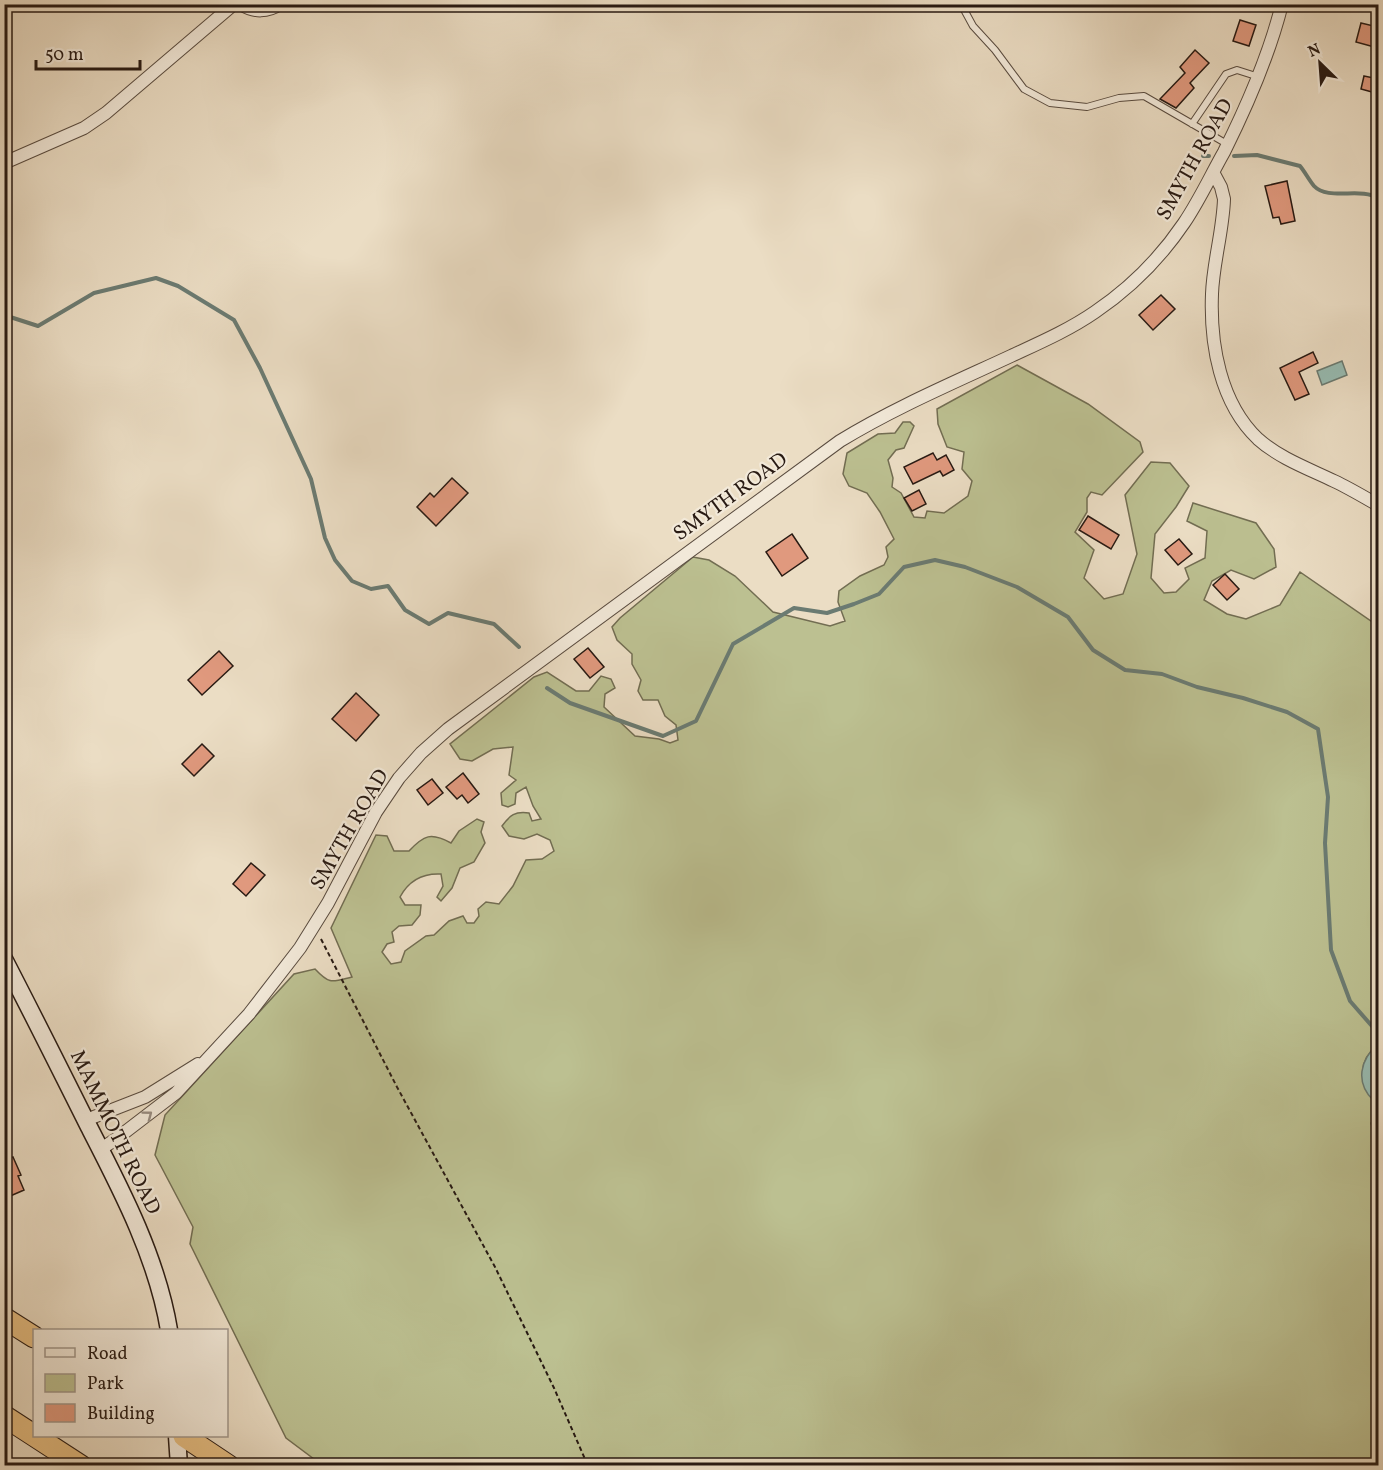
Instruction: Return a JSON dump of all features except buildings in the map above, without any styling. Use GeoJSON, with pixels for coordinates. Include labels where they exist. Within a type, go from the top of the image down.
{"type":"FeatureCollection","features":[{"type":"Feature","properties":{"kind":"highway"},"geometry":{"type":"LineString","coordinates":[[4,1318],[33,1336]]}},
{"type":"Feature","properties":{"kind":"highway"},"geometry":{"type":"LineString","coordinates":[[4,1416],[33,1435]]}},
{"type":"Feature","properties":{"kind":"highway"},"geometry":{"type":"LineString","coordinates":[[36,1437],[81,1466]]}},
{"type":"Feature","properties":{"kind":"highway"},"geometry":{"type":"LineString","coordinates":[[186,1437],[229,1466]]}},
{"type":"Feature","properties":{"kind":"main road","name":"MAMMOTH ROAD"},"geometry":{"type":"LineString","coordinates":[[4,959],[86,1120],[139,1231],[157,1279],[169,1329]]}},
{"type":"Feature","properties":{"kind":"main road"},"geometry":{"type":"LineString","coordinates":[[177,1437],[179,1466]]}},
{"type":"Feature","properties":{"kind":"street"},"geometry":{"type":"LineString","coordinates":[[4,163],[84,128],[106,113],[234,4]]}},
{"type":"Feature","properties":{"kind":"street"},"geometry":{"type":"LineString","coordinates":[[242,4],[257,11],[269,10],[280,4]]}},
{"type":"Feature","properties":{"kind":"street","name":"SMYTH ROAD"},"geometry":{"type":"LineString","coordinates":[[100,1149],[176,1093],[195,1075],[208,1057],[256,1006],[315,926],[376,812],[410,765],[448,729],[840,441],[892,412],[1054,336],[1094,313],[1128,286],[1165,248],[1184,223],[1213,172],[1259,77],[1282,4]]}},
{"type":"Feature","properties":{"kind":"street"},"geometry":{"type":"LineString","coordinates":[[1213,172],[1224,199],[1212,293],[1214,340],[1226,388],[1239,416],[1259,440],[1292,461],[1378,504]]}},
{"type":"Feature","properties":{"kind":"street","name":"SMYTH ROAD"},"geometry":{"type":"LineString","coordinates":[[86,1120],[145,1097],[208,1057]]}},
{"type":"Feature","properties":{"kind":"lane"},"geometry":{"type":"LineString","coordinates":[[961,4],[973,26],[995,50],[1024,89],[1050,103],[1087,107],[1119,98],[1144,96],[1227,144]]}},
{"type":"Feature","properties":{"kind":"lane"},"geometry":{"type":"LineString","coordinates":[[1192,124],[1226,74],[1237,70],[1259,77]]}},
{"type":"Feature","properties":{"kind":"path"},"geometry":{"type":"LineString","coordinates":[[315,926],[397,1087],[495,1267],[554,1388],[588,1466]]}},
{"type":"Feature","properties":{"kind":"green space"},"geometry":{"type":"Polygon","coordinates":[[[1017,365],[1088,404],[1140,442],[1143,452],[1102,495],[1091,492],[1087,498],[1087,512],[1075,532],[1094,550],[1084,578],[1104,599],[1123,594],[1137,554],[1125,495],[1151,462],[1170,463],[1189,486],[1155,534],[1151,578],[1164,593],[1176,592],[1189,579],[1185,568],[1205,558],[1207,531],[1187,521],[1193,503],[1256,523],[1274,549],[1276,567],[1254,579],[1231,570],[1212,581],[1204,600],[1227,614],[1246,619],[1280,605],[1300,572],[1378,626],[1378,1044],[1367,1057],[1363,1077],[1373,1100],[1377,1101],[1378,1112],[1371,1123],[1378,1148],[1378,1465],[322,1465],[286,1438],[190,1244],[193,1227],[155,1155],[165,1115],[294,974],[315,969],[324,978],[332,981],[352,977],[331,928],[376,835],[387,836],[394,851],[409,851],[419,841],[433,836],[451,843],[459,831],[477,819],[484,822],[481,832],[485,843],[474,862],[460,868],[452,888],[441,901],[437,897],[443,886],[441,874],[422,876],[412,882],[400,897],[405,905],[421,905],[420,915],[412,925],[399,926],[392,932],[394,942],[387,944],[382,952],[391,964],[401,962],[405,951],[426,936],[434,935],[449,921],[463,916],[467,923],[474,923],[479,916],[478,909],[486,902],[499,904],[513,886],[526,860],[542,859],[554,851],[550,840],[537,834],[524,839],[509,836],[502,826],[516,813],[529,813],[532,821],[541,819],[526,787],[516,793],[515,804],[508,807],[502,805],[501,793],[516,780],[509,775],[513,747],[493,749],[472,761],[460,759],[450,744],[534,677],[547,672],[576,691],[589,691],[601,676],[611,679],[615,688],[605,694],[604,707],[635,736],[670,743],[678,740],[676,725],[665,716],[658,700],[643,700],[638,691],[641,680],[632,664],[632,654],[617,640],[612,627],[620,618],[693,557],[709,560],[735,576],[773,612],[830,626],[845,621],[838,602],[839,591],[860,576],[884,565],[888,557],[886,547],[894,539],[867,493],[849,486],[843,474],[847,453],[878,434],[895,433],[903,422],[910,422],[914,426],[904,448],[896,450],[888,460],[893,478],[892,487],[901,493],[914,517],[925,518],[927,511],[944,513],[968,496],[972,481],[962,469],[964,452],[947,447],[938,424],[937,409],[1017,365]]]}},
{"type":"Feature","properties":{"kind":"water"},"geometry":{"type":"Polygon","coordinates":[[[1342,361],[1347,375],[1322,385],[1317,371],[1342,361]]]}},
{"type":"Feature","properties":{"kind":"water"},"geometry":{"type":"Polygon","coordinates":[[[1378,1044],[1378,1100],[1373,1100],[1364,1086],[1362,1071],[1367,1057],[1378,1044]]]}},
{"type":"Feature","properties":{"kind":"waterway"},"geometry":{"type":"LineString","coordinates":[[1234,156],[1257,155],[1300,166],[1314,186],[1328,193],[1363,194],[1378,198]]}},
{"type":"Feature","properties":{"kind":"waterway"},"geometry":{"type":"LineString","coordinates":[[1203,156],[1209,156]]}},
{"type":"Feature","properties":{"kind":"waterway"},"geometry":{"type":"LineString","coordinates":[[4,315],[38,326],[94,293],[156,278],[178,286],[234,320],[260,368],[311,479],[325,538],[335,560],[352,581],[371,589],[388,586],[405,610],[429,624],[448,613],[494,624],[519,647]]}},
{"type":"Feature","properties":{"kind":"waterway"},"geometry":{"type":"LineString","coordinates":[[547,688],[570,703],[663,736],[696,721],[733,644],[794,608],[827,613],[854,604],[879,594],[904,567],[935,560],[965,567],[1017,587],[1068,617],[1093,650],[1125,670],[1162,674],[1197,687],[1243,698],[1287,712],[1318,729],[1328,797],[1325,843],[1331,950],[1350,1001],[1378,1033]]}}]}
